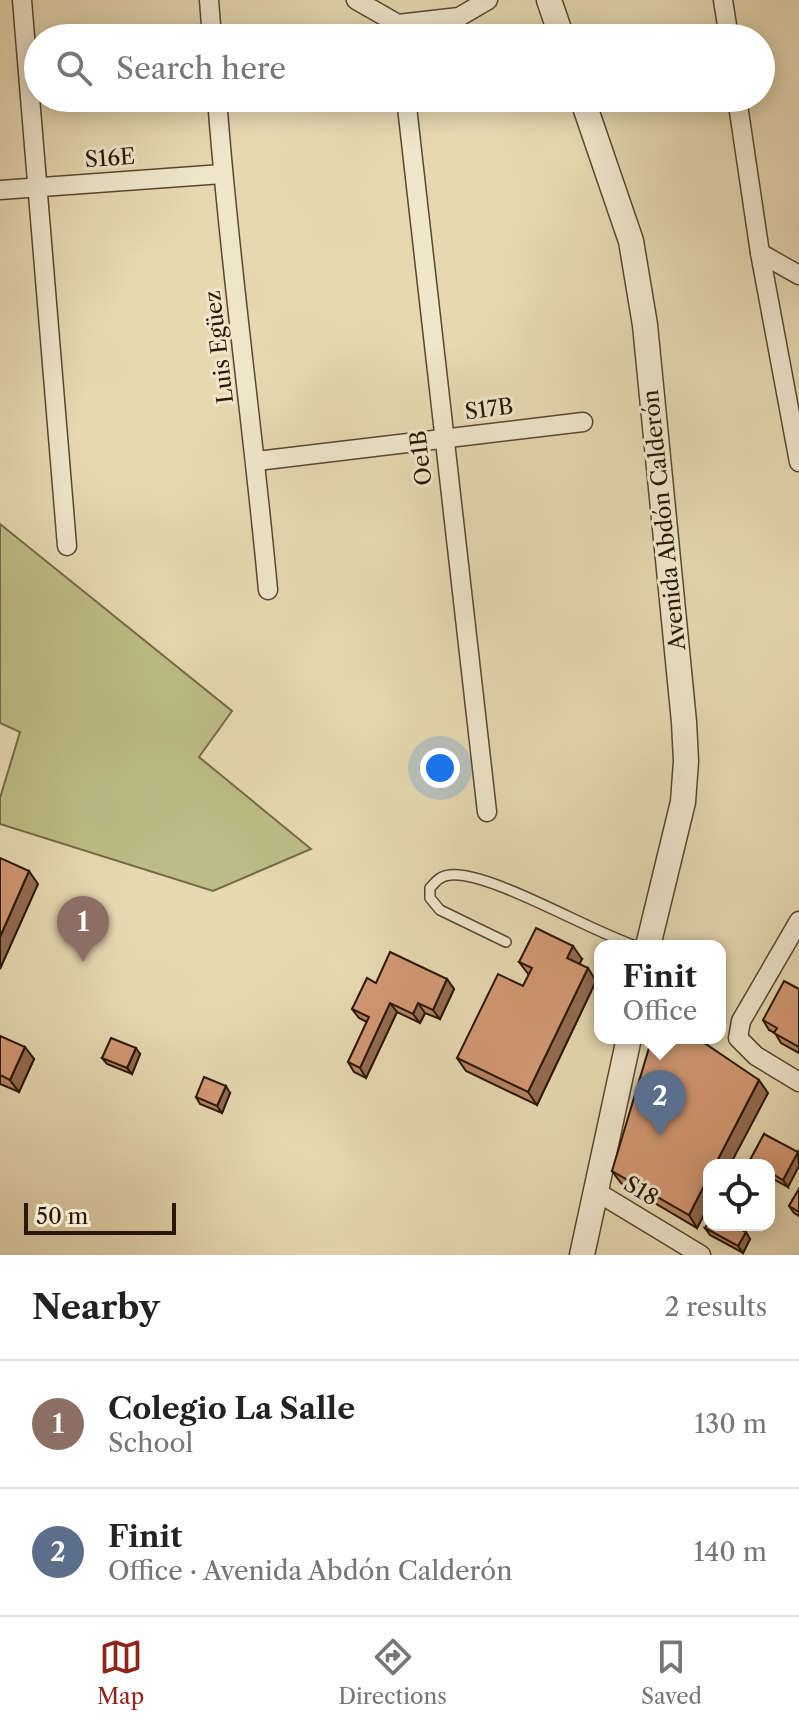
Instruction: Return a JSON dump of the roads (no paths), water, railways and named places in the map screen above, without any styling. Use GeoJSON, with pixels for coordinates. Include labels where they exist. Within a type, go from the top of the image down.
{"type":"FeatureCollection","features":[{"type":"Feature","properties":{"kind":"street"},"geometry":{"type":"LineString","coordinates":[[22,0],[24,24]]}},
{"type":"Feature","properties":{"kind":"street"},"geometry":{"type":"LineString","coordinates":[[209,0],[211,24]]}},
{"type":"Feature","properties":{"kind":"street"},"geometry":{"type":"LineString","coordinates":[[356,0],[389,24]]}},
{"type":"Feature","properties":{"kind":"street"},"geometry":{"type":"LineString","coordinates":[[429,24],[459,17],[488,0]]}},
{"type":"Feature","properties":{"kind":"street"},"geometry":{"type":"LineString","coordinates":[[549,0],[557,24]]}},
{"type":"Feature","properties":{"kind":"street"},"geometry":{"type":"LineString","coordinates":[[723,0],[727,24]]}},
{"type":"Feature","properties":{"kind":"street"},"geometry":{"type":"LineString","coordinates":[[32,112],[67,546]]}},
{"type":"Feature","properties":{"kind":"street","name":"Luis Egüez"},"geometry":{"type":"LineString","coordinates":[[218,112],[222,174],[257,461],[268,590]]}},
{"type":"Feature","properties":{"kind":"street","name":"Oe1B"},"geometry":{"type":"LineString","coordinates":[[408,112],[487,812]]}},
{"type":"Feature","properties":{"kind":"street","name":"Avenida Abdón Calderón"},"geometry":{"type":"LineString","coordinates":[[587,112],[631,241],[645,325],[684,722],[686,761],[683,802],[649,940]]}},
{"type":"Feature","properties":{"kind":"street"},"geometry":{"type":"LineString","coordinates":[[739,112],[760,253],[799,462]]}},
{"type":"Feature","properties":{"kind":"street","name":"S16E"},"geometry":{"type":"LineString","coordinates":[[0,190],[222,174]]}},
{"type":"Feature","properties":{"kind":"street"},"geometry":{"type":"LineString","coordinates":[[760,253],[799,275]]}},
{"type":"Feature","properties":{"kind":"street","name":"S17B"},"geometry":{"type":"LineString","coordinates":[[257,461],[583,422]]}},
{"type":"Feature","properties":{"kind":"street"},"geometry":{"type":"LineString","coordinates":[[799,921],[741,1021],[738,1038],[747,1050],[799,1082]]}},
{"type":"Feature","properties":{"kind":"street"},"geometry":{"type":"LineString","coordinates":[[582,1255],[628,1044]]}},
{"type":"Feature","properties":{"kind":"street","name":"S18"},"geometry":{"type":"LineString","coordinates":[[597,1192],[701,1255]]}},
{"type":"Feature","properties":{"kind":"lane"},"geometry":{"type":"LineString","coordinates":[[506,942],[440,910],[430,898],[430,888],[438,878],[463,875],[495,884],[618,940]]}},
{"type":"Feature","properties":{"kind":"place","name":"Colegio La Salle"},"geometry":{"type":"Point","coordinates":[83,962]}},
{"type":"Feature","properties":{"kind":"place","name":"Finit"},"geometry":{"type":"Point","coordinates":[660,1136]}}]}
